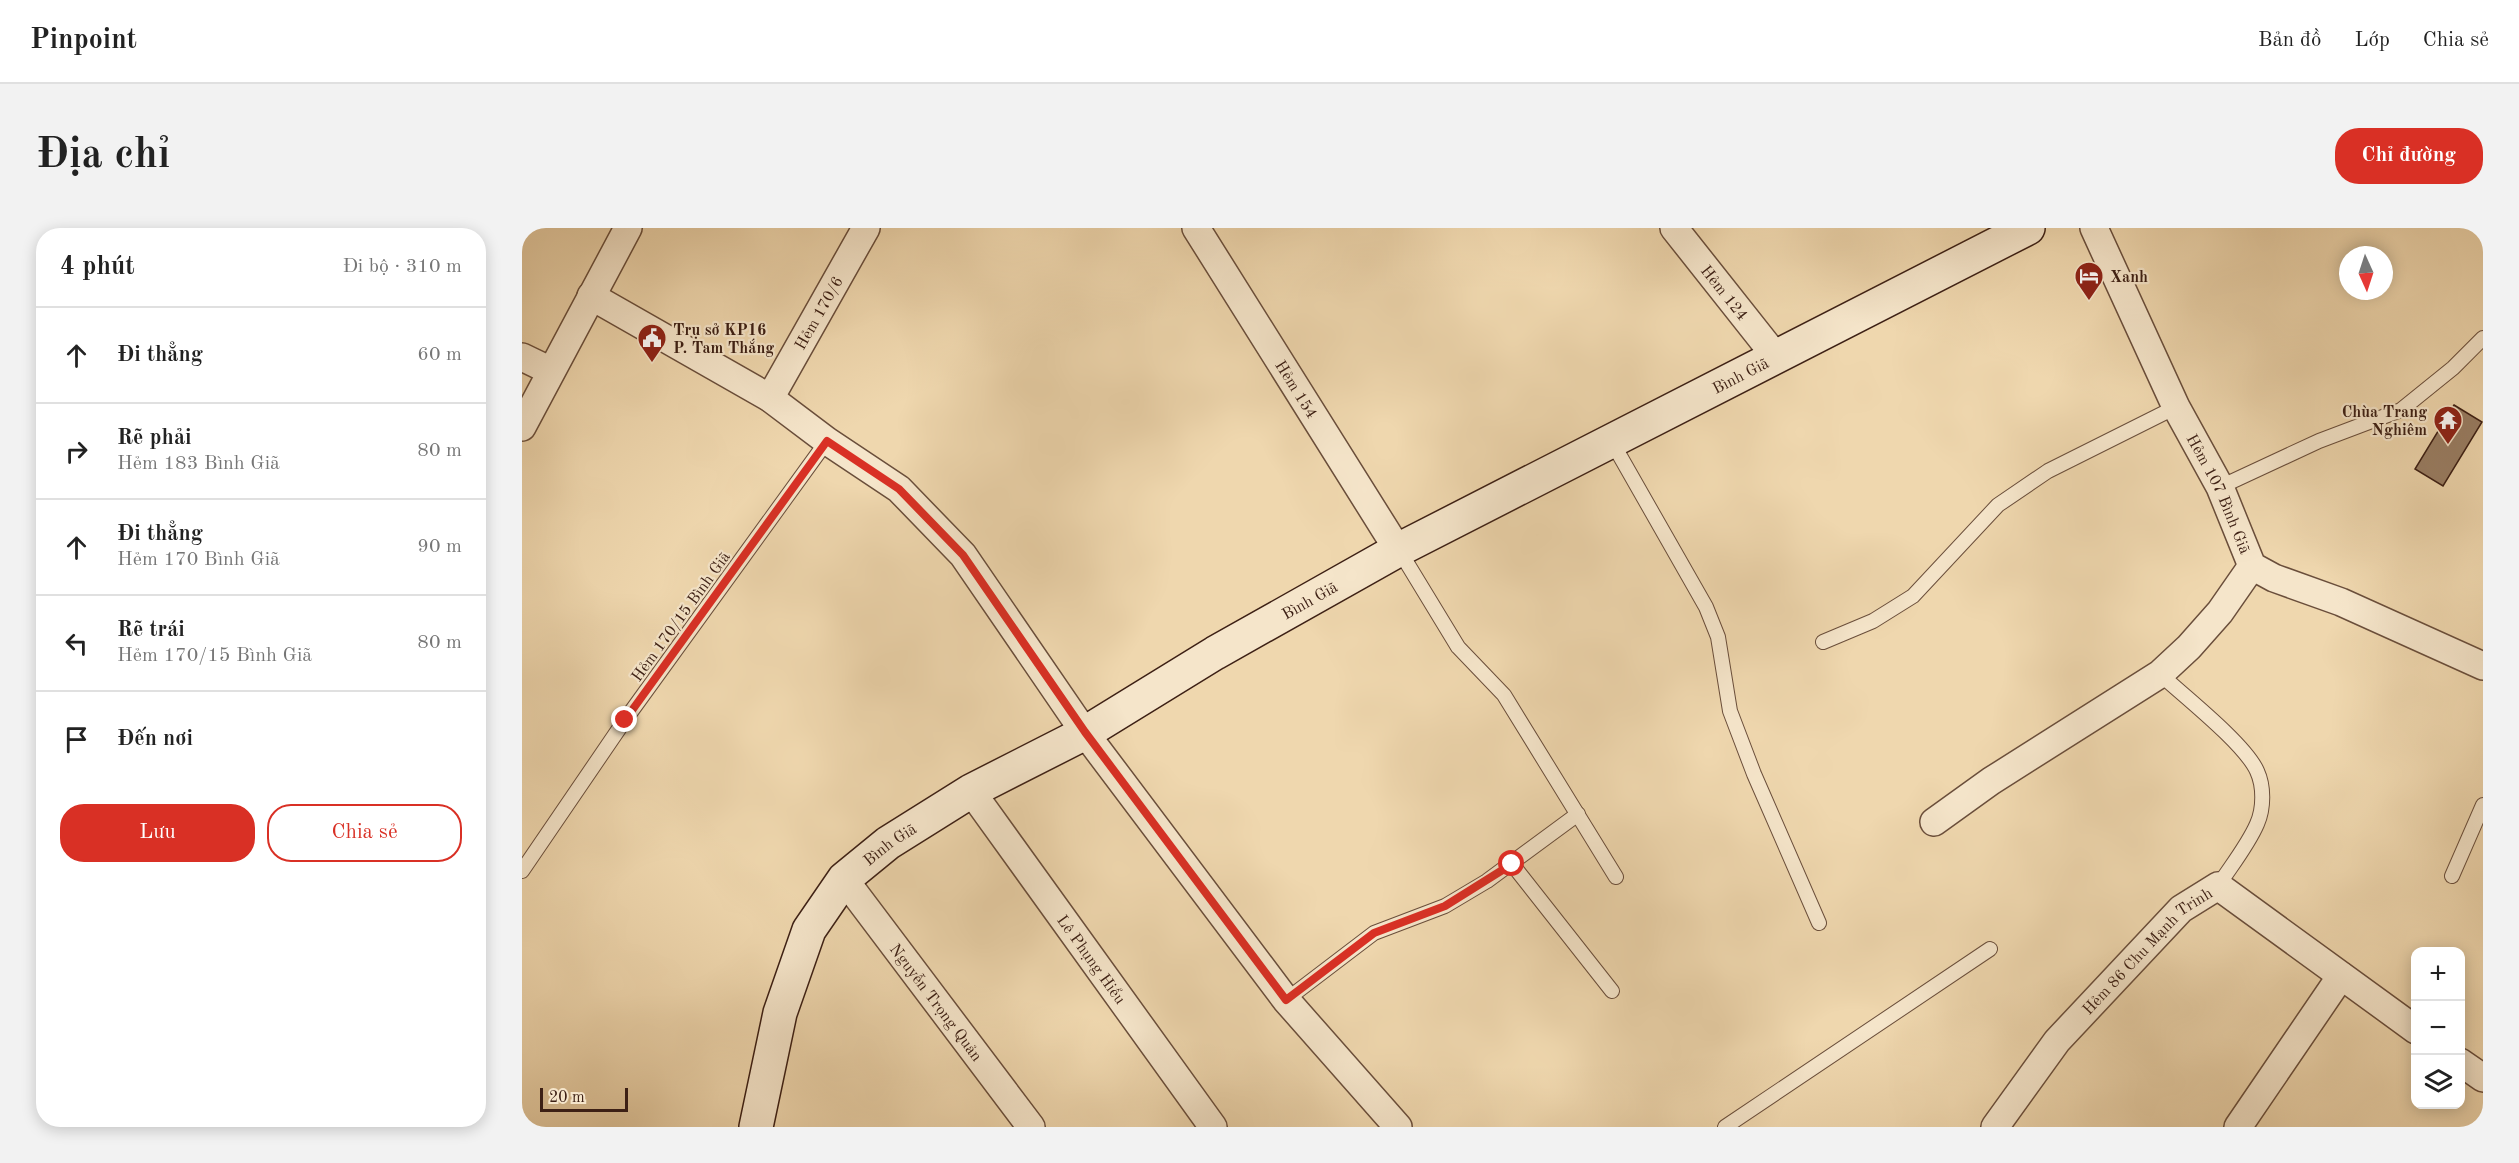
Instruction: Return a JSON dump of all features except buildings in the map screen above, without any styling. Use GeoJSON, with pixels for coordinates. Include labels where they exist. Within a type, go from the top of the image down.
{"type":"FeatureCollection","features":[{"type":"Feature","properties":{"kind":"street"},"geometry":{"type":"LineString","coordinates":[[522,427],[628,228]]}},
{"type":"Feature","properties":{"kind":"street","name":"Hẻm 170/6"},"geometry":{"type":"LineString","coordinates":[[770,398],[866,228]]}},
{"type":"Feature","properties":{"kind":"street","name":"Hẻm 154"},"geometry":{"type":"LineString","coordinates":[[1197,228],[1398,550]]}},
{"type":"Feature","properties":{"kind":"street","name":"Hẻm 124"},"geometry":{"type":"LineString","coordinates":[[1674,228],[1777,358]]}},
{"type":"Feature","properties":{"kind":"street","name":"Bình Giã"},"geometry":{"type":"LineString","coordinates":[[756,1127],[780,1013],[808,930],[844,879],[888,843],[971,791],[1085,732],[1215,652],[1398,550],[2028,228]]}},
{"type":"Feature","properties":{"kind":"street","name":"Hẻm 107 Bình Giã"},"geometry":{"type":"LineString","coordinates":[[2094,228],[2176,407],[2220,487],[2252,566],[2274,578],[2341,602],[2483,666]]}},
{"type":"Feature","properties":{"kind":"street"},"geometry":{"type":"LineString","coordinates":[[591,296],[770,398],[827,441],[899,489],[963,555],[1085,732],[1286,1000],[1398,1127]]}},
{"type":"Feature","properties":{"kind":"street"},"geometry":{"type":"LineString","coordinates":[[522,357],[551,371]]}},
{"type":"Feature","properties":{"kind":"street"},"geometry":{"type":"LineString","coordinates":[[1934,822],[1991,781],[2160,674],[2189,647],[2220,612],[2252,566]]}},
{"type":"Feature","properties":{"kind":"street","name":"Lê Phụng Hiểu"},"geometry":{"type":"LineString","coordinates":[[971,791],[1213,1127]]}},
{"type":"Feature","properties":{"kind":"street","name":"Nguyễn Trọng Quản"},"geometry":{"type":"LineString","coordinates":[[844,879],[1031,1127]]}},
{"type":"Feature","properties":{"kind":"street","name":"Hẻm 86 Chu Mạnh Trinh"},"geometry":{"type":"LineString","coordinates":[[1995,1127],[2057,1041],[2181,909],[2218,886],[2411,1027]]}},
{"type":"Feature","properties":{"kind":"street"},"geometry":{"type":"LineString","coordinates":[[2238,1127],[2341,976]]}},
{"type":"Feature","properties":{"kind":"street"},"geometry":{"type":"LineString","coordinates":[[2465,1065],[2483,1078]]}},
{"type":"Feature","properties":{"kind":"lane"},"geometry":{"type":"LineString","coordinates":[[2220,487],[2319,441],[2401,410],[2452,368],[2483,338]]}},
{"type":"Feature","properties":{"kind":"lane"},"geometry":{"type":"LineString","coordinates":[[1823,642],[1873,621],[1913,596],[1998,505],[2048,471],[2176,407]]}},
{"type":"Feature","properties":{"kind":"lane","name":"Hẻm 170/15 Bình Giã"},"geometry":{"type":"LineString","coordinates":[[522,871],[625,720],[827,441]]}},
{"type":"Feature","properties":{"kind":"lane"},"geometry":{"type":"LineString","coordinates":[[1612,442],[1706,607],[1722,658],[1730,711],[1754,774],[1819,923]]}},
{"type":"Feature","properties":{"kind":"lane"},"geometry":{"type":"LineString","coordinates":[[1398,550],[1458,647],[1504,695],[1616,877]]}},
{"type":"Feature","properties":{"kind":"lane"},"geometry":{"type":"LineString","coordinates":[[2160,674],[2244,752],[2256,768],[2262,783],[2258,824],[2218,886]]}},
{"type":"Feature","properties":{"kind":"lane"},"geometry":{"type":"LineString","coordinates":[[2452,876],[2483,805]]}},
{"type":"Feature","properties":{"kind":"lane"},"geometry":{"type":"LineString","coordinates":[[1286,1000],[1374,933],[1445,906],[1512,864],[1578,814]]}},
{"type":"Feature","properties":{"kind":"lane"},"geometry":{"type":"LineString","coordinates":[[1512,864],[1612,991]]}},
{"type":"Feature","properties":{"kind":"lane"},"geometry":{"type":"LineString","coordinates":[[1725,1127],[1990,949]]}},
{"type":"Feature","properties":{"kind":"place","name":"Xanh"},"geometry":{"type":"Point","coordinates":[2089,302]}},
{"type":"Feature","properties":{"kind":"place","name":"Trụ sở KP16 P. Tam Thắng"},"geometry":{"type":"Point","coordinates":[652,364]}},
{"type":"Feature","properties":{"kind":"place","name":"Chùa Trang Nghiêm"},"geometry":{"type":"Point","coordinates":[2448,446]}},
{"type":"Feature","properties":{"kind":"route"},"geometry":{"type":"LineString","coordinates":[[625,720],[827,441],[899,489],[963,555],[1000,612],[1085,732],[1286,1000],[1374,933],[1445,906],[1512,864]]}}]}
